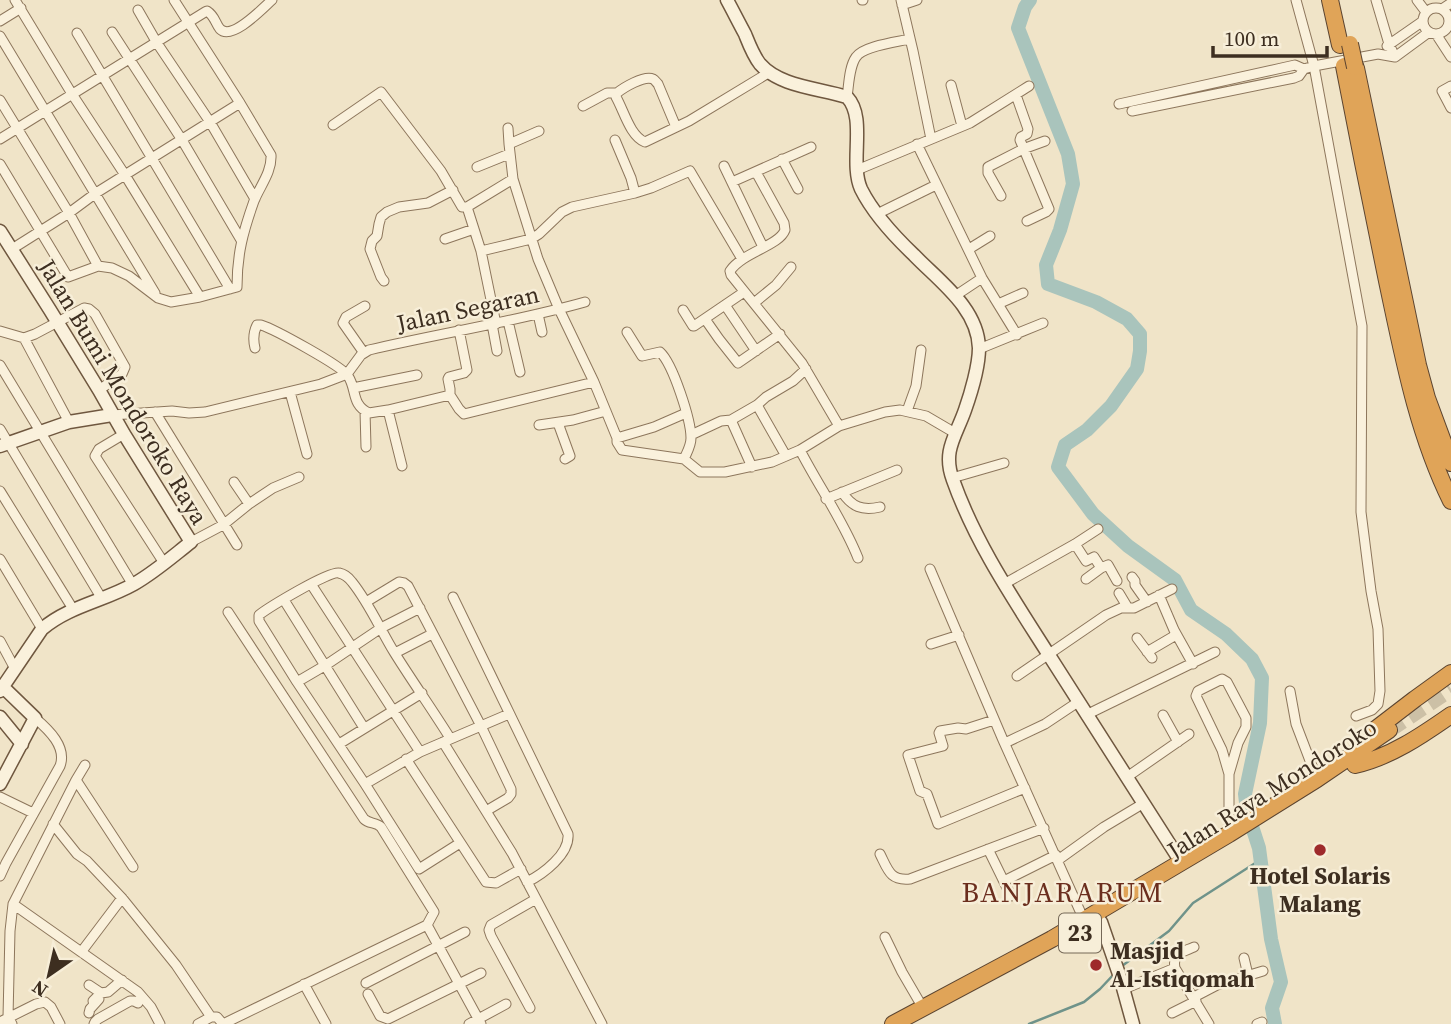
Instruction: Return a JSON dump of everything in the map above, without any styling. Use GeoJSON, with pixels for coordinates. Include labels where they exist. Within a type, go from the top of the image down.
{"type":"FeatureCollection","features":[{"type":"Feature","properties":{"kind":"highway"},"geometry":{"type":"LineString","coordinates":[[1330,0],[1345,44],[1418,365],[1451,463]]}},
{"type":"Feature","properties":{"kind":"highway"},"geometry":{"type":"LineString","coordinates":[[1341,0],[1345,44]]}},
{"type":"Feature","properties":{"kind":"highway"},"geometry":{"type":"LineString","coordinates":[[1350,66],[1404,364],[1437,470],[1451,501]]}},
{"type":"Feature","properties":{"kind":"highway"},"geometry":{"type":"LineString","coordinates":[[1418,365],[1428,381],[1451,446]]}},
{"type":"Feature","properties":{"kind":"highway","name":"Jalan Raya Mondoroko"},"geometry":{"type":"LineString","coordinates":[[1352,761],[1363,739],[1451,673]]}},
{"type":"Feature","properties":{"kind":"highway","name":"Jalan Raya Mondoroko"},"geometry":{"type":"LineString","coordinates":[[1266,817],[1317,779],[1352,761],[1373,761],[1451,715]]}},
{"type":"Feature","properties":{"kind":"highway","name":"Jalan Raya Mondoroko"},"geometry":{"type":"LineString","coordinates":[[892,1024],[1092,921],[1181,862],[1266,817],[1393,734]]}},
{"type":"Feature","properties":{"kind":"highway","name":"Jalan Raya Mondoroko"},"geometry":{"type":"LineString","coordinates":[[915,1024],[1237,833]]}},
{"type":"Feature","properties":{"kind":"street"},"geometry":{"type":"LineString","coordinates":[[0,164],[68,277],[99,266],[112,268],[129,276],[158,298],[171,302],[237,287],[241,240],[272,157],[174,0]]}},
{"type":"Feature","properties":{"kind":"street"},"geometry":{"type":"LineString","coordinates":[[0,139],[207,11],[213,15],[220,29],[231,31],[243,25],[272,0]]}},
{"type":"Feature","properties":{"kind":"street"},"geometry":{"type":"LineString","coordinates":[[727,0],[758,61],[770,72],[786,80],[841,95],[852,102],[857,170],[862,191],[877,214],[910,252],[955,296],[970,316],[979,349],[972,389],[948,458],[952,478],[971,523],[1004,584],[1181,862]]}},
{"type":"Feature","properties":{"kind":"street"},"geometry":{"type":"LineString","coordinates":[[917,0],[901,2],[911,39],[930,139]]}},
{"type":"Feature","properties":{"kind":"street"},"geometry":{"type":"LineString","coordinates":[[1296,0],[1314,66],[1362,326],[1362,512],[1378,629],[1380,691],[1378,704],[1372,710],[1356,716]]}},
{"type":"Feature","properties":{"kind":"street"},"geometry":{"type":"LineString","coordinates":[[1376,0],[1395,57]]}},
{"type":"Feature","properties":{"kind":"street"},"geometry":{"type":"LineString","coordinates":[[1417,0],[1424,16],[1424,26],[1433,33],[1451,57]]}},
{"type":"Feature","properties":{"kind":"street"},"geometry":{"type":"LineString","coordinates":[[1378,54],[1436,5],[1451,2]]}},
{"type":"Feature","properties":{"kind":"street"},"geometry":{"type":"LineString","coordinates":[[0,21],[18,4],[200,297]]}},
{"type":"Feature","properties":{"kind":"street"},"geometry":{"type":"LineString","coordinates":[[1132,111],[1294,78],[1304,69],[1314,66],[1378,54],[1395,57],[1433,33],[1442,33],[1449,26],[1448,15],[1436,5]]}},
{"type":"Feature","properties":{"kind":"street"},"geometry":{"type":"LineString","coordinates":[[138,10],[210,122],[255,199]]}},
{"type":"Feature","properties":{"kind":"street"},"geometry":{"type":"LineString","coordinates":[[113,32],[182,139],[241,240]]}},
{"type":"Feature","properties":{"kind":"street"},"geometry":{"type":"LineString","coordinates":[[77,33],[230,289]]}},
{"type":"Feature","properties":{"kind":"street"},"geometry":{"type":"LineString","coordinates":[[0,36],[158,298]]}},
{"type":"Feature","properties":{"kind":"street"},"geometry":{"type":"LineString","coordinates":[[841,95],[853,62],[860,52],[911,39]]}},
{"type":"Feature","properties":{"kind":"street"},"geometry":{"type":"LineString","coordinates":[[1119,104],[1295,65],[1304,69]]}},
{"type":"Feature","properties":{"kind":"street"},"geometry":{"type":"LineString","coordinates":[[617,93],[616,97],[630,125],[640,140],[648,141],[770,72]]}},
{"type":"Feature","properties":{"kind":"street"},"geometry":{"type":"LineString","coordinates":[[583,106],[607,93],[617,93],[645,78],[658,84],[682,124]]}},
{"type":"Feature","properties":{"kind":"street"},"geometry":{"type":"LineString","coordinates":[[1211,82],[1212,94]]}},
{"type":"Feature","properties":{"kind":"street"},"geometry":{"type":"LineString","coordinates":[[951,85],[962,127]]}},
{"type":"Feature","properties":{"kind":"street"},"geometry":{"type":"LineString","coordinates":[[857,170],[962,127],[1029,86]]}},
{"type":"Feature","properties":{"kind":"street"},"geometry":{"type":"LineString","coordinates":[[1451,86],[1442,91],[1451,108]]}},
{"type":"Feature","properties":{"kind":"street"},"geometry":{"type":"LineString","coordinates":[[333,125],[381,92],[441,171],[464,208],[513,179]]}},
{"type":"Feature","properties":{"kind":"street"},"geometry":{"type":"LineString","coordinates":[[1016,95],[1028,129],[1027,134],[1020,140],[1049,209],[1027,221]]}},
{"type":"Feature","properties":{"kind":"street"},"geometry":{"type":"LineString","coordinates":[[0,100],[99,266]]}},
{"type":"Feature","properties":{"kind":"street"},"geometry":{"type":"LineString","coordinates":[[12,248],[240,103]]}},
{"type":"Feature","properties":{"kind":"street"},"geometry":{"type":"LineString","coordinates":[[508,128],[513,179],[531,239],[559,309],[585,302]]}},
{"type":"Feature","properties":{"kind":"street"},"geometry":{"type":"LineString","coordinates":[[477,167],[539,131]]}},
{"type":"Feature","properties":{"kind":"street"},"geometry":{"type":"LineString","coordinates":[[615,140],[628,168],[635,193]]}},
{"type":"Feature","properties":{"kind":"street"},"geometry":{"type":"LineString","coordinates":[[1001,196],[988,173],[988,167],[1045,141]]}},
{"type":"Feature","properties":{"kind":"street"},"geometry":{"type":"LineString","coordinates":[[917,144],[982,278],[1017,335]]}},
{"type":"Feature","properties":{"kind":"street"},"geometry":{"type":"LineString","coordinates":[[732,182],[811,147]]}},
{"type":"Feature","properties":{"kind":"street"},"geometry":{"type":"LineString","coordinates":[[782,159],[798,189]]}},
{"type":"Feature","properties":{"kind":"street"},"geometry":{"type":"LineString","coordinates":[[724,166],[763,247]]}},
{"type":"Feature","properties":{"kind":"street"},"geometry":{"type":"LineString","coordinates":[[481,251],[531,239],[562,212],[572,207],[635,193],[690,171],[742,259]]}},
{"type":"Feature","properties":{"kind":"street"},"geometry":{"type":"LineString","coordinates":[[755,172],[784,223],[785,230],[780,238],[742,259],[730,271],[806,369],[839,426]]}},
{"type":"Feature","properties":{"kind":"street"},"geometry":{"type":"LineString","coordinates":[[877,214],[936,184]]}},
{"type":"Feature","properties":{"kind":"street"},"geometry":{"type":"LineString","coordinates":[[384,281],[370,249],[378,234],[382,217],[400,207],[428,203],[453,190]]}},
{"type":"Feature","properties":{"kind":"street"},"geometry":{"type":"LineString","coordinates":[[467,207],[481,251],[497,351]]}},
{"type":"Feature","properties":{"kind":"street"},"geometry":{"type":"LineString","coordinates":[[445,239],[474,229]]}},
{"type":"Feature","properties":{"kind":"street","name":"Jalan Bumi Mondoroko Raya"},"geometry":{"type":"LineString","coordinates":[[0,231],[191,542],[133,585],[57,617],[42,629],[2,689]]}},
{"type":"Feature","properties":{"kind":"street"},"geometry":{"type":"LineString","coordinates":[[969,249],[990,236]]}},
{"type":"Feature","properties":{"kind":"street"},"geometry":{"type":"LineString","coordinates":[[754,303],[776,285],[791,267]]}},
{"type":"Feature","properties":{"kind":"street"},"geometry":{"type":"LineString","coordinates":[[955,296],[982,278]]}},
{"type":"Feature","properties":{"kind":"street"},"geometry":{"type":"LineString","coordinates":[[683,310],[693,326],[744,292]]}},
{"type":"Feature","properties":{"kind":"street"},"geometry":{"type":"LineString","coordinates":[[998,304],[1023,293]]}},
{"type":"Feature","properties":{"kind":"street"},"geometry":{"type":"LineString","coordinates":[[4,444],[69,422],[155,412],[197,414],[334,380],[347,374],[358,357],[364,353],[343,323],[346,317],[365,306]]}},
{"type":"Feature","properties":{"kind":"street"},"geometry":{"type":"LineString","coordinates":[[0,331],[24,338],[84,308],[91,310],[125,368],[122,374],[99,390]]}},
{"type":"Feature","properties":{"kind":"street"},"geometry":{"type":"LineString","coordinates":[[727,308],[756,351]]}},
{"type":"Feature","properties":{"kind":"street","name":"Jalan Segaran"},"geometry":{"type":"LineString","coordinates":[[364,353],[559,309],[617,438]]}},
{"type":"Feature","properties":{"kind":"street"},"geometry":{"type":"LineString","coordinates":[[538,314],[542,332]]}},
{"type":"Feature","properties":{"kind":"street"},"geometry":{"type":"LineString","coordinates":[[705,318],[739,363],[780,334]]}},
{"type":"Feature","properties":{"kind":"street"},"geometry":{"type":"LineString","coordinates":[[508,321],[520,372]]}},
{"type":"Feature","properties":{"kind":"street"},"geometry":{"type":"LineString","coordinates":[[979,349],[1043,323]]}},
{"type":"Feature","properties":{"kind":"street"},"geometry":{"type":"LineString","coordinates":[[255,348],[254,330],[257,325],[261,325],[321,356],[347,374],[358,405],[369,413],[450,395]]}},
{"type":"Feature","properties":{"kind":"street"},"geometry":{"type":"LineString","coordinates":[[459,330],[467,368],[464,373],[448,378],[450,395],[461,412],[467,414],[594,382]]}},
{"type":"Feature","properties":{"kind":"street"},"geometry":{"type":"LineString","coordinates":[[627,332],[642,356],[660,352],[675,379],[691,435],[684,459]]}},
{"type":"Feature","properties":{"kind":"street"},"geometry":{"type":"LineString","coordinates":[[24,338],[69,422]]}},
{"type":"Feature","properties":{"kind":"street"},"geometry":{"type":"LineString","coordinates":[[907,411],[916,386],[920,350]]}},
{"type":"Feature","properties":{"kind":"street"},"geometry":{"type":"LineString","coordinates":[[0,365],[133,585]]}},
{"type":"Feature","properties":{"kind":"street"},"geometry":{"type":"LineString","coordinates":[[691,435],[721,421],[731,420],[793,381],[806,369]]}},
{"type":"Feature","properties":{"kind":"street"},"geometry":{"type":"LineString","coordinates":[[353,388],[417,375]]}},
{"type":"Feature","properties":{"kind":"street"},"geometry":{"type":"LineString","coordinates":[[290,392],[307,454]]}},
{"type":"Feature","properties":{"kind":"street"},"geometry":{"type":"LineString","coordinates":[[757,405],[786,456]]}},
{"type":"Feature","properties":{"kind":"street"},"geometry":{"type":"LineString","coordinates":[[388,410],[402,466]]}},
{"type":"Feature","properties":{"kind":"street"},"geometry":{"type":"LineString","coordinates":[[365,411],[366,447]]}},
{"type":"Feature","properties":{"kind":"street"},"geometry":{"type":"LineString","coordinates":[[539,425],[606,411]]}},
{"type":"Feature","properties":{"kind":"street"},"geometry":{"type":"LineString","coordinates":[[686,414],[617,438],[618,444],[624,451],[684,459],[702,473],[752,467],[786,456],[839,426],[885,412],[907,411],[926,416],[955,433]]}},
{"type":"Feature","properties":{"kind":"street"},"geometry":{"type":"LineString","coordinates":[[155,412],[237,545]]}},
{"type":"Feature","properties":{"kind":"street"},"geometry":{"type":"LineString","coordinates":[[731,420],[752,467]]}},
{"type":"Feature","properties":{"kind":"street"},"geometry":{"type":"LineString","coordinates":[[558,423],[570,456],[565,459]]}},
{"type":"Feature","properties":{"kind":"street"},"geometry":{"type":"LineString","coordinates":[[0,429],[4,444],[102,599]]}},
{"type":"Feature","properties":{"kind":"street"},"geometry":{"type":"LineString","coordinates":[[124,434],[99,449],[95,456],[164,563]]}},
{"type":"Feature","properties":{"kind":"street"},"geometry":{"type":"LineString","coordinates":[[800,450],[846,531],[858,558]]}},
{"type":"Feature","properties":{"kind":"street"},"geometry":{"type":"LineString","coordinates":[[952,478],[1004,463]]}},
{"type":"Feature","properties":{"kind":"street"},"geometry":{"type":"LineString","coordinates":[[827,499],[897,470]]}},
{"type":"Feature","properties":{"kind":"street"},"geometry":{"type":"LineString","coordinates":[[191,542],[223,525],[273,488],[299,477]]}},
{"type":"Feature","properties":{"kind":"street"},"geometry":{"type":"LineString","coordinates":[[234,482],[249,504]]}},
{"type":"Feature","properties":{"kind":"street"},"geometry":{"type":"LineString","coordinates":[[0,491],[72,609]]}},
{"type":"Feature","properties":{"kind":"street"},"geometry":{"type":"LineString","coordinates":[[842,492],[847,500],[859,508],[880,507]]}},
{"type":"Feature","properties":{"kind":"street"},"geometry":{"type":"LineString","coordinates":[[1004,584],[1098,529]]}},
{"type":"Feature","properties":{"kind":"street"},"geometry":{"type":"LineString","coordinates":[[1075,544],[1085,561],[1095,558],[1101,568]]}},
{"type":"Feature","properties":{"kind":"street"},"geometry":{"type":"LineString","coordinates":[[0,559],[42,629]]}},
{"type":"Feature","properties":{"kind":"street"},"geometry":{"type":"LineString","coordinates":[[1086,579],[1108,565],[1117,581]]}},
{"type":"Feature","properties":{"kind":"street"},"geometry":{"type":"LineString","coordinates":[[930,569],[1004,744],[1057,858],[1114,959],[1133,1024]]}},
{"type":"Feature","properties":{"kind":"street"},"geometry":{"type":"LineString","coordinates":[[198,1024],[216,1016],[225,1024],[427,925],[434,915],[415,872],[365,784],[296,682],[258,619],[260,614],[311,584],[333,573],[340,573],[351,581],[366,602],[422,693],[521,869],[602,1024]]}},
{"type":"Feature","properties":{"kind":"street"},"geometry":{"type":"LineString","coordinates":[[1132,577],[1147,602]]}},
{"type":"Feature","properties":{"kind":"street"},"geometry":{"type":"LineString","coordinates":[[366,602],[399,582],[408,586],[512,791],[508,798],[486,811]]}},
{"type":"Feature","properties":{"kind":"street"},"geometry":{"type":"LineString","coordinates":[[311,584],[420,752]]}},
{"type":"Feature","properties":{"kind":"street"},"geometry":{"type":"LineString","coordinates":[[1017,676],[1106,615],[1121,608],[1134,608],[1172,589]]}},
{"type":"Feature","properties":{"kind":"street"},"geometry":{"type":"LineString","coordinates":[[1119,593],[1128,608]]}},
{"type":"Feature","properties":{"kind":"street"},"geometry":{"type":"LineString","coordinates":[[1159,595],[1176,635],[1193,664]]}},
{"type":"Feature","properties":{"kind":"street"},"geometry":{"type":"LineString","coordinates":[[453,597],[567,828],[569,838],[563,851],[549,868],[527,882]]}},
{"type":"Feature","properties":{"kind":"street"},"geometry":{"type":"LineString","coordinates":[[284,600],[365,728]]}},
{"type":"Feature","properties":{"kind":"street"},"geometry":{"type":"LineString","coordinates":[[296,682],[381,628],[419,608]]}},
{"type":"Feature","properties":{"kind":"street"},"geometry":{"type":"LineString","coordinates":[[228,612],[365,820],[379,826],[415,872]]}},
{"type":"Feature","properties":{"kind":"street"},"geometry":{"type":"LineString","coordinates":[[395,653],[432,634]]}},
{"type":"Feature","properties":{"kind":"street"},"geometry":{"type":"LineString","coordinates":[[931,644],[959,635]]}},
{"type":"Feature","properties":{"kind":"street"},"geometry":{"type":"LineString","coordinates":[[1137,638],[1149,655],[1176,635]]}},
{"type":"Feature","properties":{"kind":"street"},"geometry":{"type":"LineString","coordinates":[[0,641],[15,667]]}},
{"type":"Feature","properties":{"kind":"street"},"geometry":{"type":"LineString","coordinates":[[1086,715],[1215,652]]}},
{"type":"Feature","properties":{"kind":"street"},"geometry":{"type":"LineString","coordinates":[[1229,774],[1246,727],[1246,718],[1223,679],[1198,691],[1196,696],[1222,750],[1229,774],[1237,833]]}},
{"type":"Feature","properties":{"kind":"street"},"geometry":{"type":"LineString","coordinates":[[0,876],[62,760],[54,737],[2,689]]}},
{"type":"Feature","properties":{"kind":"street"},"geometry":{"type":"LineString","coordinates":[[1290,691],[1296,724],[1317,779]]}},
{"type":"Feature","properties":{"kind":"street"},"geometry":{"type":"LineString","coordinates":[[339,744],[422,693]]}},
{"type":"Feature","properties":{"kind":"street"},"geometry":{"type":"LineString","coordinates":[[1004,744],[1045,724],[1078,702]]}},
{"type":"Feature","properties":{"kind":"street"},"geometry":{"type":"LineString","coordinates":[[365,784],[420,752],[509,714]]}},
{"type":"Feature","properties":{"kind":"street"},"geometry":{"type":"LineString","coordinates":[[1163,715],[1178,742]]}},
{"type":"Feature","properties":{"kind":"street"},"geometry":{"type":"LineString","coordinates":[[0,717],[22,744]]}},
{"type":"Feature","properties":{"kind":"street"},"geometry":{"type":"LineString","coordinates":[[0,784],[35,718]]}},
{"type":"Feature","properties":{"kind":"street"},"geometry":{"type":"LineString","coordinates":[[994,720],[966,729],[940,732],[943,746],[908,755],[920,791],[927,794],[935,825],[1025,788]]}},
{"type":"Feature","properties":{"kind":"street"},"geometry":{"type":"LineString","coordinates":[[1128,777],[1189,734]]}},
{"type":"Feature","properties":{"kind":"street"},"geometry":{"type":"LineString","coordinates":[[1222,750],[1238,743]]}},
{"type":"Feature","properties":{"kind":"street"},"geometry":{"type":"LineString","coordinates":[[406,759],[486,882],[495,883],[521,869]]}},
{"type":"Feature","properties":{"kind":"street"},"geometry":{"type":"LineString","coordinates":[[7,1021],[13,904],[85,765]]}},
{"type":"Feature","properties":{"kind":"street"},"geometry":{"type":"LineString","coordinates":[[76,780],[133,867]]}},
{"type":"Feature","properties":{"kind":"street"},"geometry":{"type":"LineString","coordinates":[[0,797],[33,813]]}},
{"type":"Feature","properties":{"kind":"street"},"geometry":{"type":"LineString","coordinates":[[1004,881],[1057,858],[1144,803]]}},
{"type":"Feature","properties":{"kind":"street"},"geometry":{"type":"LineString","coordinates":[[53,824],[77,854],[122,898],[176,965],[211,1017]]}},
{"type":"Feature","properties":{"kind":"street"},"geometry":{"type":"LineString","coordinates":[[880,854],[893,877],[905,880],[917,878],[1044,828]]}},
{"type":"Feature","properties":{"kind":"street"},"geometry":{"type":"LineString","coordinates":[[415,872],[460,843]]}},
{"type":"Feature","properties":{"kind":"street"},"geometry":{"type":"LineString","coordinates":[[988,849],[1012,896]]}},
{"type":"Feature","properties":{"kind":"street"},"geometry":{"type":"LineString","coordinates":[[82,951],[122,898]]}},
{"type":"Feature","properties":{"kind":"street"},"geometry":{"type":"LineString","coordinates":[[530,1008],[489,930],[491,925],[536,899]]}},
{"type":"Feature","properties":{"kind":"street"},"geometry":{"type":"LineString","coordinates":[[13,904],[122,980],[145,999],[160,1024]]}},
{"type":"Feature","properties":{"kind":"street"},"geometry":{"type":"LineString","coordinates":[[427,925],[480,1021]]}},
{"type":"Feature","properties":{"kind":"street"},"geometry":{"type":"LineString","coordinates":[[366,983],[465,932]]}},
{"type":"Feature","properties":{"kind":"street"},"geometry":{"type":"LineString","coordinates":[[885,937],[923,1008]]}},
{"type":"Feature","properties":{"kind":"street"},"geometry":{"type":"LineString","coordinates":[[1194,947],[1176,956],[1175,968],[1209,1024]]}},
{"type":"Feature","properties":{"kind":"street"},"geometry":{"type":"LineString","coordinates":[[1244,958],[1248,975]]}},
{"type":"Feature","properties":{"kind":"street"},"geometry":{"type":"LineString","coordinates":[[1122,984],[1175,968]]}},
{"type":"Feature","properties":{"kind":"street"},"geometry":{"type":"LineString","coordinates":[[1172,1013],[1217,985],[1263,971]]}},
{"type":"Feature","properties":{"kind":"street"},"geometry":{"type":"LineString","coordinates":[[368,994],[380,1016],[388,1019],[481,973]]}},
{"type":"Feature","properties":{"kind":"street"},"geometry":{"type":"LineString","coordinates":[[93,1001],[122,980]]}},
{"type":"Feature","properties":{"kind":"street"},"geometry":{"type":"LineString","coordinates":[[304,984],[326,1024]]}},
{"type":"Feature","properties":{"kind":"street"},"geometry":{"type":"LineString","coordinates":[[89,985],[107,991],[123,1004]]}},
{"type":"Feature","properties":{"kind":"street"},"geometry":{"type":"LineString","coordinates":[[89,1013],[107,991]]}},
{"type":"Feature","properties":{"kind":"street"},"geometry":{"type":"LineString","coordinates":[[94,1024],[123,1004],[133,1000],[138,1003]]}},
{"type":"Feature","properties":{"kind":"street"},"geometry":{"type":"LineString","coordinates":[[7,1021],[45,1002],[51,1007],[60,1024]]}},
{"type":"Feature","properties":{"kind":"street"},"geometry":{"type":"LineString","coordinates":[[469,1024],[480,1021],[506,1004]]}},
{"type":"Feature","properties":{"kind":"waterway"},"geometry":{"type":"LineString","coordinates":[[1030,0],[1018,28],[1068,154],[1073,184],[1060,230],[1046,265],[1048,284],[1096,302],[1127,319],[1140,334],[1137,369],[1111,406],[1087,430],[1065,445],[1058,467],[1093,514],[1128,546],[1175,580],[1191,610],[1226,634],[1252,659],[1262,678],[1260,723],[1245,794],[1247,811],[1259,848],[1271,939],[1281,982],[1272,1008],[1275,1024]]}},
{"type":"Feature","properties":{"kind":"waterway"},"geometry":{"type":"LineString","coordinates":[[1122,966],[1169,931],[1193,903],[1260,860]]}},
{"type":"Feature","properties":{"kind":"waterway"},"geometry":{"type":"LineString","coordinates":[[1029,1024],[1084,1002],[1115,973]]}},
{"type":"Feature","properties":{"kind":"tunnel"},"geometry":{"type":"LineString","coordinates":[[1389,730],[1451,689]]}},
{"type":"Feature","properties":{"kind":"place","name":"Hotel Solaris Malang"},"geometry":{"type":"Point","coordinates":[1320,850]}},
{"type":"Feature","properties":{"kind":"place","name":"Masjid Al-Istiqomah"},"geometry":{"type":"Point","coordinates":[1096,965]}},
{"type":"Feature","properties":{"kind":"district","name":"BANJARARUM"},"geometry":{"type":"Point","coordinates":[1063,892]}}]}
